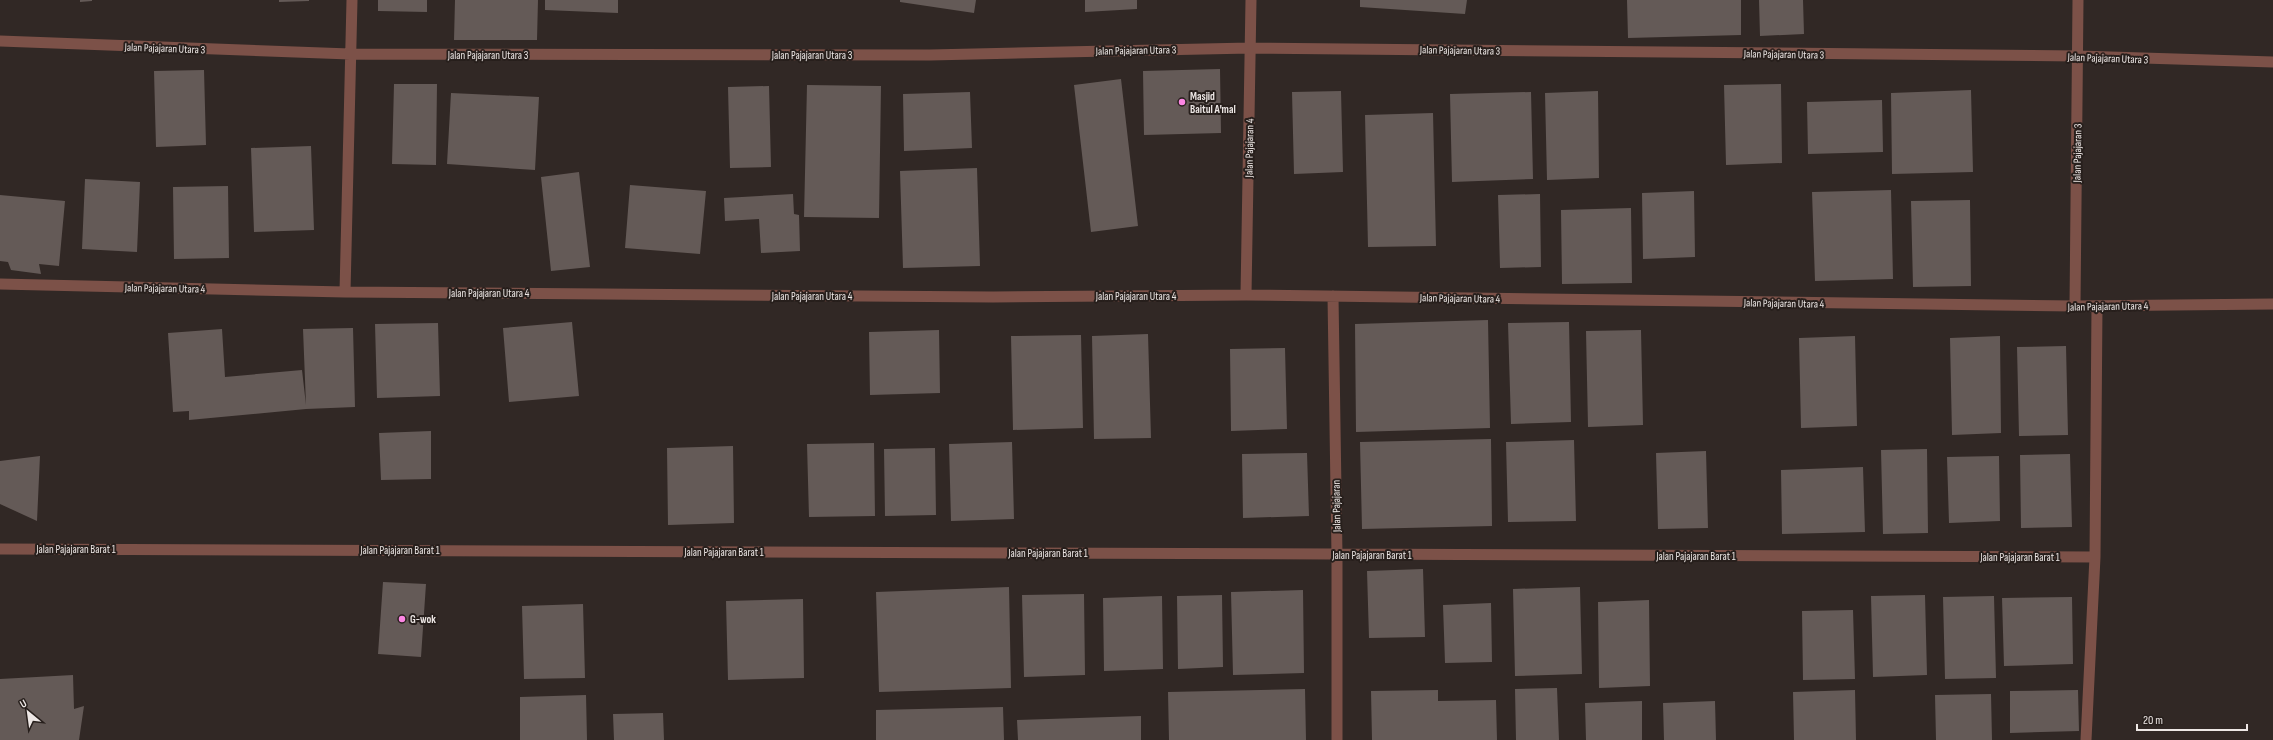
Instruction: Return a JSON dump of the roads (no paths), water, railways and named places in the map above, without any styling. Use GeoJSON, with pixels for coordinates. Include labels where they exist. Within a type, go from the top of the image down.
{"type":"FeatureCollection","features":[{"type":"Feature","properties":{"kind":"street"},"geometry":{"type":"LineString","coordinates":[[345,292],[352,0]]}},
{"type":"Feature","properties":{"kind":"street","name":"Jalan Pajajaran 4"},"geometry":{"type":"LineString","coordinates":[[1246,295],[1251,0]]}},
{"type":"Feature","properties":{"kind":"street","name":"Jalan Pajajaran 3"},"geometry":{"type":"LineString","coordinates":[[2075,306],[2078,0]]}},
{"type":"Feature","properties":{"kind":"street","name":"Jalan Pajajaran Utara 3"},"geometry":{"type":"LineString","coordinates":[[0,41],[350,54],[930,55],[1250,48],[2078,56],[2273,62]]}},
{"type":"Feature","properties":{"kind":"street","name":"Jalan Pajajaran Utara 4"},"geometry":{"type":"LineString","coordinates":[[0,284],[345,292],[993,297],[1246,295],[2075,306],[2273,304]]}},
{"type":"Feature","properties":{"kind":"street","name":"Jalan Pajajaran"},"geometry":{"type":"LineString","coordinates":[[1333,296],[1337,554],[1337,740]]}},
{"type":"Feature","properties":{"kind":"street"},"geometry":{"type":"LineString","coordinates":[[2086,740],[2095,557],[2097,306]]}},
{"type":"Feature","properties":{"kind":"street","name":"Jalan Pajajaran Barat 1"},"geometry":{"type":"LineString","coordinates":[[0,548],[2095,557]]}},
{"type":"Feature","properties":{"kind":"place","name":"Masjid Baitul A'mal"},"geometry":{"type":"Point","coordinates":[1182,102]}},
{"type":"Feature","properties":{"kind":"place","name":"G-wok"},"geometry":{"type":"Point","coordinates":[402,619]}}]}
